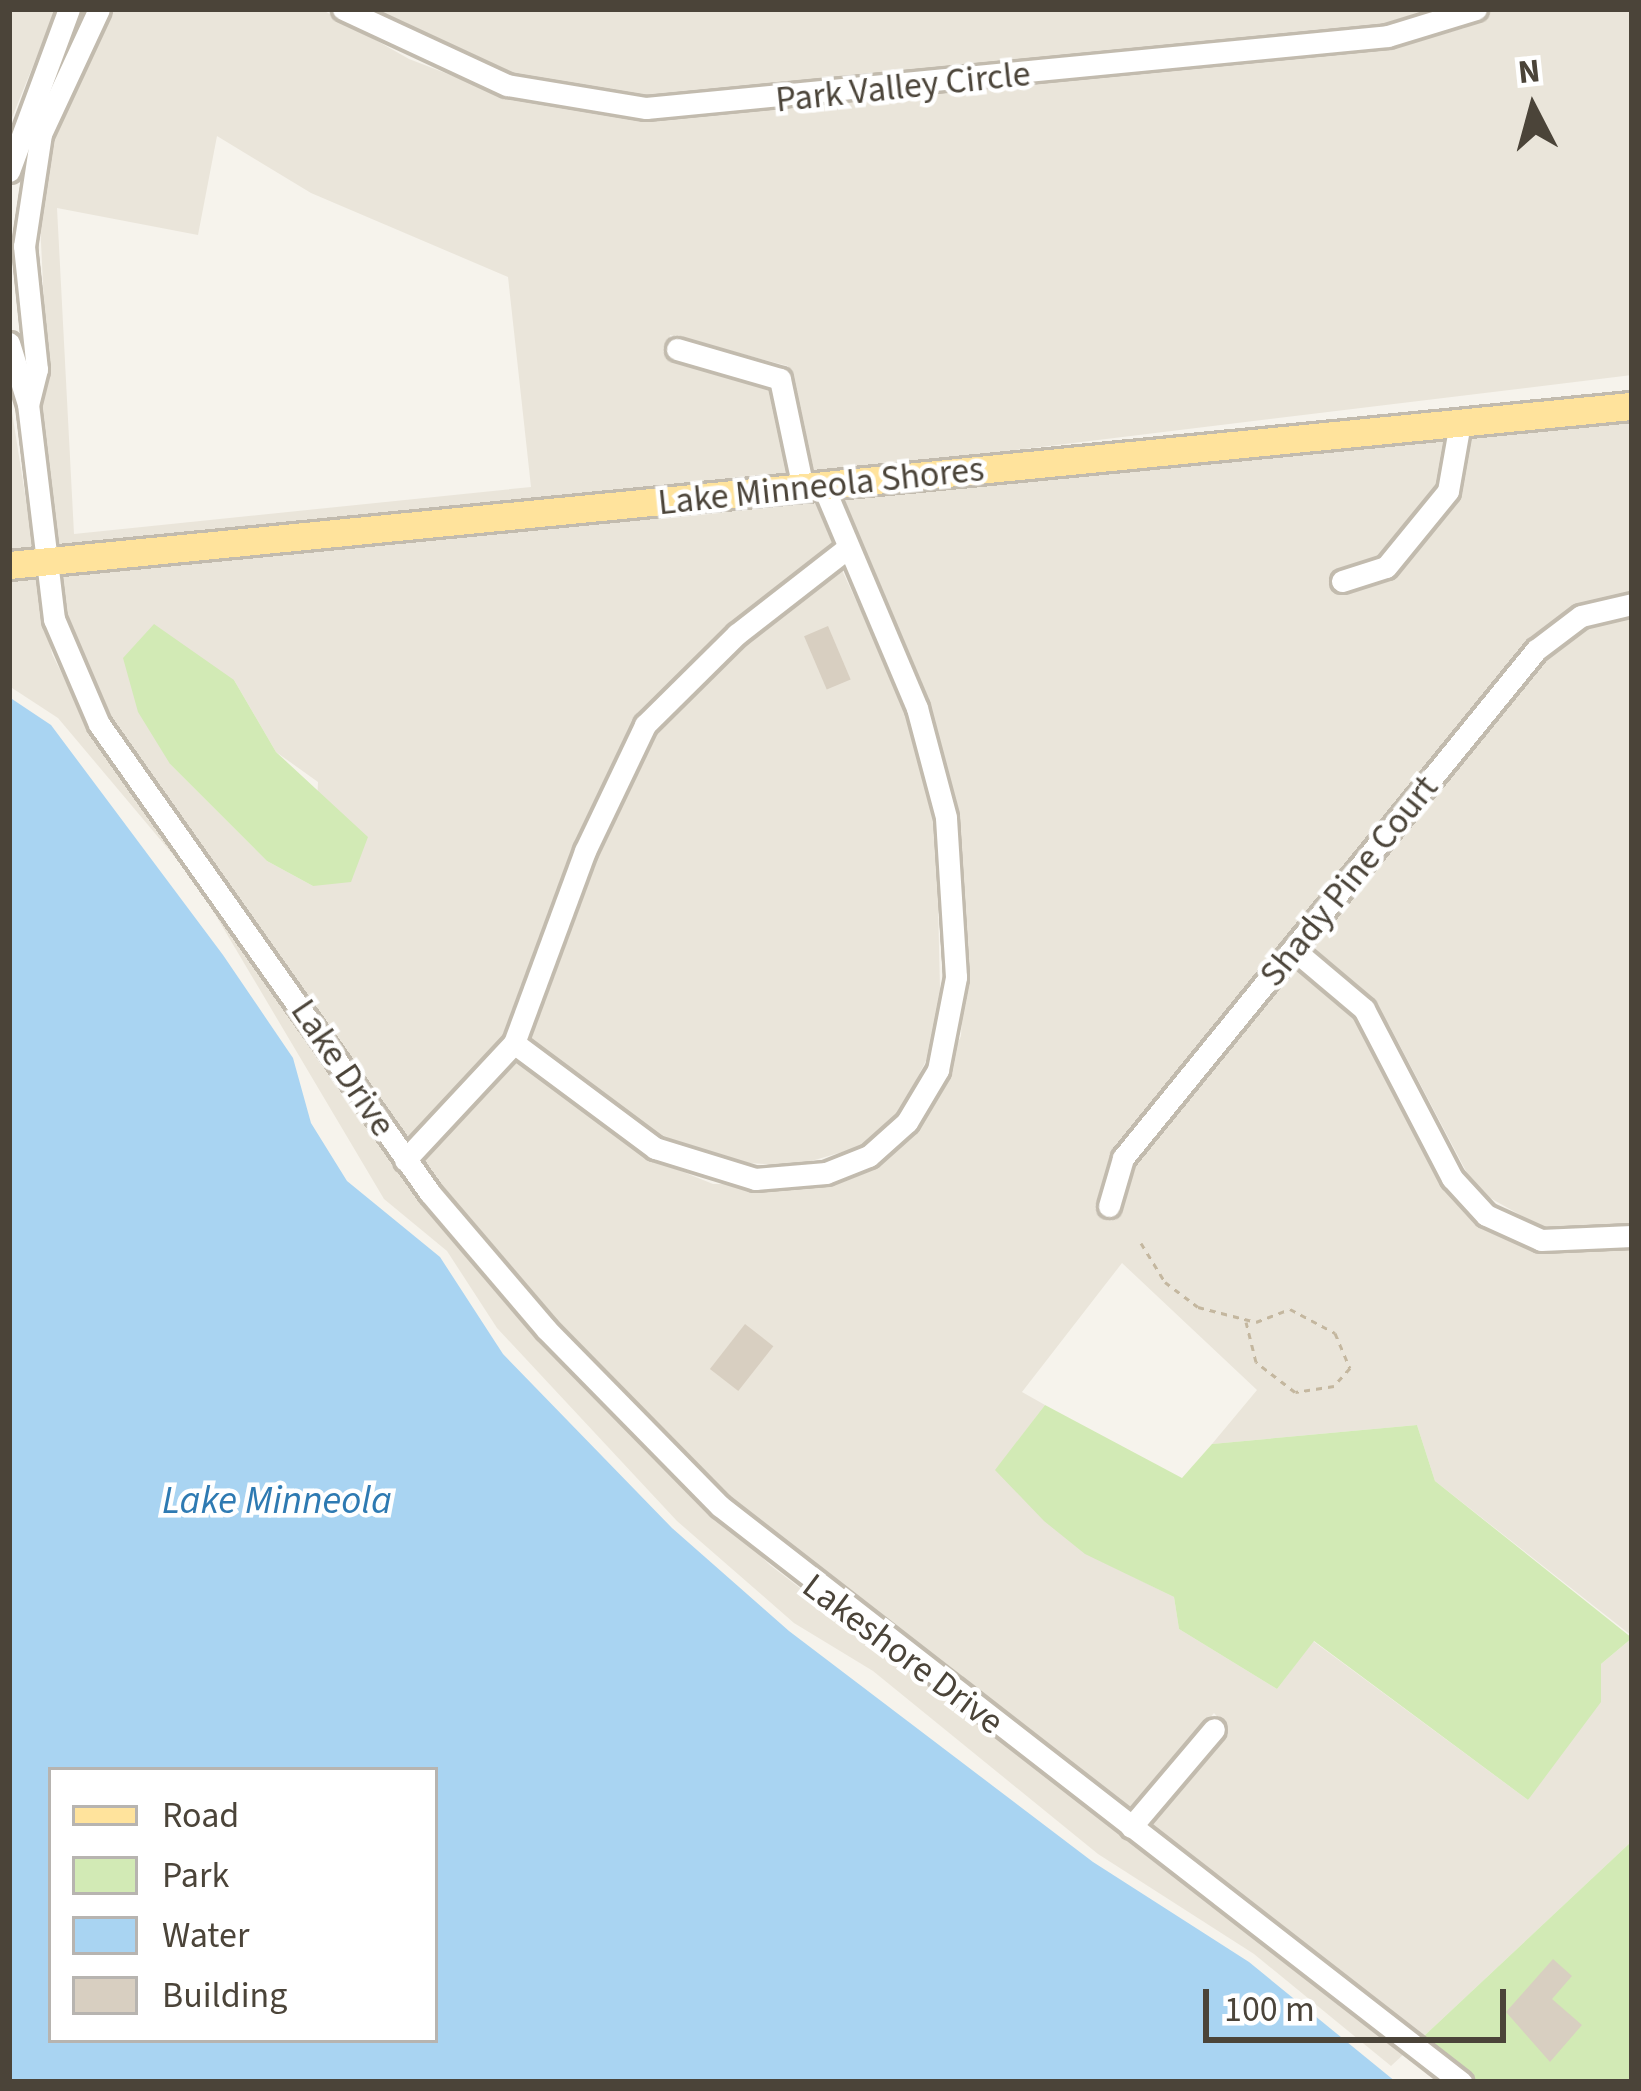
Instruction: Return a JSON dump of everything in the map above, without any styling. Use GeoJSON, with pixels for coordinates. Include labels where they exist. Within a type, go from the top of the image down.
{"type":"FeatureCollection","features":[{"type":"Feature","properties":{"kind":"main road","name":"Lake Minneola Shores"},"geometry":{"type":"LineString","coordinates":[[9,565],[1632,406]]}},
{"type":"Feature","properties":{"kind":"street"},"geometry":{"type":"LineString","coordinates":[[28,404],[37,369],[20,159],[53,38],[69,9]]}},
{"type":"Feature","properties":{"kind":"street"},"geometry":{"type":"LineString","coordinates":[[20,159],[99,9]]}},
{"type":"Feature","properties":{"kind":"street","name":"Park Valley Circle"},"geometry":{"type":"LineString","coordinates":[[343,9],[507,85],[646,108],[1388,36],[1476,9]]}},
{"type":"Feature","properties":{"kind":"street"},"geometry":{"type":"LineString","coordinates":[[53,38],[76,49]]}},
{"type":"Feature","properties":{"kind":"street"},"geometry":{"type":"LineString","coordinates":[[9,343],[28,404]]}},
{"type":"Feature","properties":{"kind":"street"},"geometry":{"type":"LineString","coordinates":[[514,1043],[655,1148],[715,1173],[826,1173],[869,1156],[907,1122],[951,1034],[946,817],[917,708],[813,487],[780,379],[677,349]]}},
{"type":"Feature","properties":{"kind":"street","name":"Lake Drive"},"geometry":{"type":"LineString","coordinates":[[28,404],[45,562],[61,650],[98,724],[405,1160],[514,1043],[585,851],[645,725],[736,634],[845,550]]}},
{"type":"Feature","properties":{"kind":"street"},"geometry":{"type":"LineString","coordinates":[[1342,580],[1386,567],[1448,490],[1460,423]]}},
{"type":"Feature","properties":{"kind":"street","name":"Shady Pine Court"},"geometry":{"type":"LineString","coordinates":[[1109,1206],[1123,1158],[1542,644],[1581,616],[1632,604]]}},
{"type":"Feature","properties":{"kind":"street"},"geometry":{"type":"LineString","coordinates":[[1293,949],[1364,1009],[1452,1178],[1486,1215],[1541,1240],[1632,1236]]}},
{"type":"Feature","properties":{"kind":"street","name":"Lakeshore Drive"},"geometry":{"type":"LineString","coordinates":[[405,1160],[532,1314],[720,1506],[1461,2082]]}},
{"type":"Feature","properties":{"kind":"street"},"geometry":{"type":"LineString","coordinates":[[1131,1826],[1214,1729]]}},
{"type":"Feature","properties":{"kind":"path"},"geometry":{"type":"LineString","coordinates":[[1141,1243],[1180,1296],[1246,1322],[1290,1310],[1335,1334],[1350,1368],[1334,1386],[1294,1393],[1256,1362],[1246,1322]]}},
{"type":"Feature","properties":{"kind":"shaded area"},"geometry":{"type":"Polygon","coordinates":[[[9,9],[56,9],[9,125],[9,9]]]}},
{"type":"Feature","properties":{"kind":"shaded area"},"geometry":{"type":"Polygon","coordinates":[[[112,9],[321,9],[409,59],[505,96],[646,120],[1390,48],[1465,28],[1494,9],[1632,9],[1632,375],[811,475],[788,366],[670,335],[665,358],[771,389],[790,478],[54,549],[39,410],[47,368],[39,200],[51,138],[112,9]],[[217,136],[198,235],[57,208],[74,534],[531,487],[508,277],[311,193],[217,136]]]}},
{"type":"Feature","properties":{"kind":"shaded area"},"geometry":{"type":"Polygon","coordinates":[[[365,9],[1449,9],[1386,24],[646,96],[509,73],[365,9]]]}},
{"type":"Feature","properties":{"kind":"shaded area"},"geometry":{"type":"Polygon","coordinates":[[[9,393],[34,551],[9,554],[9,393]]]}},
{"type":"Feature","properties":{"kind":"shaded area"},"geometry":{"type":"Polygon","coordinates":[[[1632,418],[1632,592],[1578,605],[1531,639],[1115,1150],[1096,1212],[1116,1220],[1132,1164],[1295,965],[1371,1036],[1444,1186],[1480,1224],[1539,1251],[1632,1248],[1632,1636],[1435,1481],[1417,1425],[1212,1444],[1257,1390],[1122,1263],[1022,1392],[1045,1405],[996,1470],[1085,1553],[1174,1597],[1179,1629],[1277,1689],[1313,1641],[1528,1800],[1601,1664],[1632,1638],[1632,1841],[1423,2037],[1147,1825],[1228,1729],[1214,1713],[1129,1811],[726,1497],[553,1321],[420,1162],[516,1060],[649,1158],[713,1184],[829,1185],[875,1166],[915,1128],[961,1036],[966,914],[956,816],[927,704],[838,496],[1632,418]]]}},
{"type":"Feature","properties":{"kind":"shaded area"},"geometry":{"type":"Polygon","coordinates":[[[816,498],[833,545],[730,625],[637,718],[575,845],[505,1037],[407,1143],[107,718],[64,616],[57,572],[816,498]],[[234,680],[170,764],[267,861],[313,886],[318,782],[276,752],[234,680]]]}},
{"type":"Feature","properties":{"kind":"shaded area"},"geometry":{"type":"Polygon","coordinates":[[[841,568],[908,713],[936,819],[941,1031],[899,1114],[863,1146],[794,1166],[716,1161],[659,1138],[527,1040],[594,856],[654,733],[743,644],[841,568]]]}},
{"type":"Feature","properties":{"kind":"shaded area"},"geometry":{"type":"Polygon","coordinates":[[[36,575],[52,654],[90,730],[391,1159],[539,1338],[770,1565],[1406,2052],[1391,2066],[1254,1954],[1098,1854],[873,1671],[794,1623],[677,1521],[497,1328],[447,1251],[384,1199],[196,882],[58,718],[9,686],[9,577],[36,575]]]}},
{"type":"Feature","properties":{"kind":"shaded area"},"geometry":{"type":"Polygon","coordinates":[[[1632,616],[1632,1225],[1543,1228],[1476,1190],[1389,1025],[1309,947],[1546,656],[1585,627],[1632,616]]]}},
{"type":"Feature","properties":{"kind":"green space"},"geometry":{"type":"Polygon","coordinates":[[[154,624],[234,680],[276,752],[368,837],[351,882],[313,886],[267,861],[170,764],[138,712],[123,658],[154,624]]]}},
{"type":"Feature","properties":{"kind":"green space"},"geometry":{"type":"Polygon","coordinates":[[[1045,1405],[1182,1478],[1212,1444],[1417,1425],[1435,1481],[1632,1638],[1601,1664],[1601,1702],[1528,1800],[1314,1641],[1277,1689],[1179,1629],[1174,1597],[1085,1554],[1044,1521],[995,1470],[1045,1405]]]}},
{"type":"Feature","properties":{"kind":"green space"},"geometry":{"type":"Polygon","coordinates":[[[1632,1841],[1632,2082],[1478,2082],[1423,2037],[1632,1841]]]}},
{"type":"Feature","properties":{"kind":"water","name":"Lake Minneola"},"geometry":{"type":"Polygon","coordinates":[[[9,697],[51,725],[223,955],[293,1058],[311,1123],[347,1181],[440,1257],[503,1354],[672,1528],[789,1631],[1093,1862],[1249,1962],[1396,2082],[9,2082],[9,697]]]}},
{"type":"Feature","properties":{"kind":"building"},"geometry":{"type":"Polygon","coordinates":[[[828,626],[851,679],[827,690],[804,636],[828,626]]]}},
{"type":"Feature","properties":{"kind":"building"},"geometry":{"type":"Polygon","coordinates":[[[745,1324],[773,1346],[738,1391],[710,1369],[745,1324]]]}},
{"type":"Feature","properties":{"kind":"building"},"geometry":{"type":"Polygon","coordinates":[[[1553,1959],[1572,1976],[1552,1999],[1582,2025],[1550,2062],[1506,2012],[1553,1959]]]}}]}
